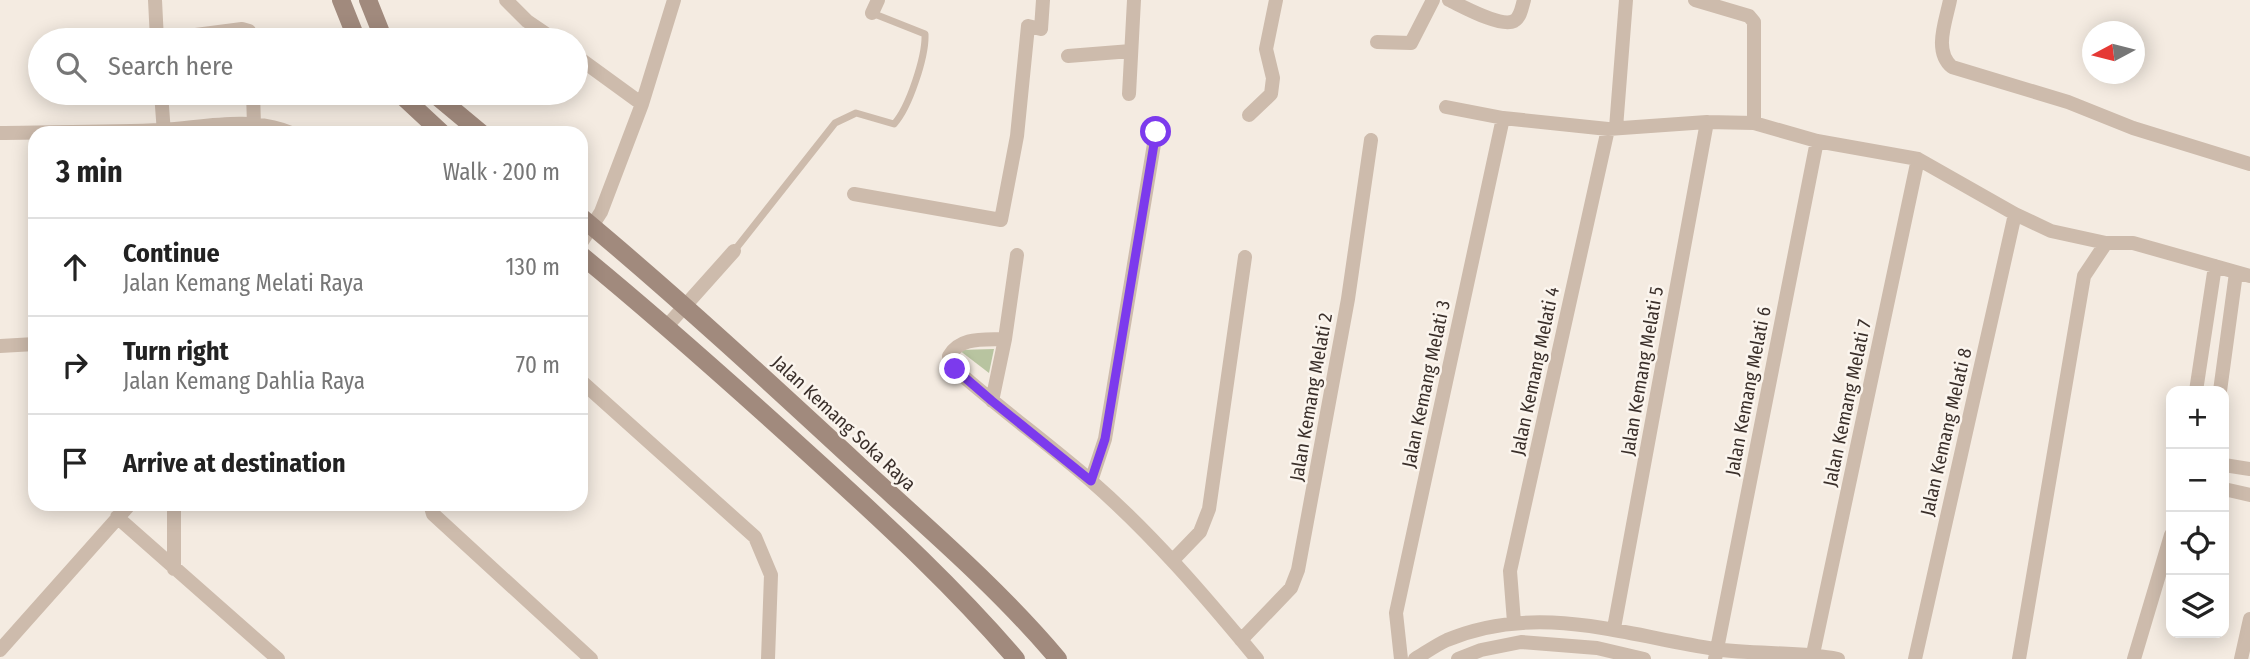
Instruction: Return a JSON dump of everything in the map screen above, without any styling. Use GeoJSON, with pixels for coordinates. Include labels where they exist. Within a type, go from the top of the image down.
{"type":"FeatureCollection","features":[{"type":"Feature","properties":{"kind":"street"},"geometry":{"type":"LineString","coordinates":[[155,0],[156,28]]}},
{"type":"Feature","properties":{"kind":"street"},"geometry":{"type":"LineString","coordinates":[[341,0],[352,28]]}},
{"type":"Feature","properties":{"kind":"street"},"geometry":{"type":"LineString","coordinates":[[368,0],[379,28]]}},
{"type":"Feature","properties":{"kind":"street"},"geometry":{"type":"LineString","coordinates":[[506,0],[537,28]]}},
{"type":"Feature","properties":{"kind":"street"},"geometry":{"type":"LineString","coordinates":[[854,194],[1001,220],[1017,136],[1028,26],[1041,29],[1043,0]]}},
{"type":"Feature","properties":{"kind":"street"},"geometry":{"type":"LineString","coordinates":[[1129,94],[1134,0]]}},
{"type":"Feature","properties":{"kind":"street"},"geometry":{"type":"LineString","coordinates":[[1249,115],[1271,94],[1273,78],[1266,49],[1276,0]]}},
{"type":"Feature","properties":{"kind":"street"},"geometry":{"type":"LineString","coordinates":[[1377,41],[1411,43],[1433,0]]}},
{"type":"Feature","properties":{"kind":"street"},"geometry":{"type":"LineString","coordinates":[[1449,0],[1503,23],[1513,22],[1518,17],[1524,0]]}},
{"type":"Feature","properties":{"kind":"street","name":"Jalan Kemang Melati 4"},"geometry":{"type":"LineString","coordinates":[[1514,622],[1510,571],[1612,128],[1626,0]]}},
{"type":"Feature","properties":{"kind":"street"},"geometry":{"type":"LineString","coordinates":[[1695,0],[1749,16],[1754,22],[1754,123]]}},
{"type":"Feature","properties":{"kind":"street"},"geometry":{"type":"LineString","coordinates":[[1950,0],[1941,51],[1952,67],[2067,102],[2133,128],[2250,164]]}},
{"type":"Feature","properties":{"kind":"street"},"geometry":{"type":"LineString","coordinates":[[588,221],[601,212],[642,104],[672,1]]}},
{"type":"Feature","properties":{"kind":"street"},"geometry":{"type":"LineString","coordinates":[[1068,56],[1131,51]]}},
{"type":"Feature","properties":{"kind":"street"},"geometry":{"type":"LineString","coordinates":[[588,65],[642,104]]}},
{"type":"Feature","properties":{"kind":"street"},"geometry":{"type":"LineString","coordinates":[[162,105],[164,126]]}},
{"type":"Feature","properties":{"kind":"street"},"geometry":{"type":"LineString","coordinates":[[253,105],[254,125]]}},
{"type":"Feature","properties":{"kind":"street"},"geometry":{"type":"LineString","coordinates":[[412,105],[434,126]]}},
{"type":"Feature","properties":{"kind":"street"},"geometry":{"type":"LineString","coordinates":[[447,105],[473,126]]}},
{"type":"Feature","properties":{"kind":"street"},"geometry":{"type":"LineString","coordinates":[[1446,107],[1503,118],[1612,128],[1707,122],[1754,123],[1817,141],[1918,159],[2015,214],[2051,231],[2106,243],[2133,243],[2243,275],[2221,386]]}},
{"type":"Feature","properties":{"kind":"street","name":"Jalan Kemang Melati 3"},"geometry":{"type":"LineString","coordinates":[[1401,659],[1396,613],[1503,118]]}},
{"type":"Feature","properties":{"kind":"street","name":"Jalan Kemang Melati 5"},"geometry":{"type":"LineString","coordinates":[[1614,628],[1707,122]]}},
{"type":"Feature","properties":{"kind":"street"},"geometry":{"type":"LineString","coordinates":[[205,126],[230,123],[266,126]]}},
{"type":"Feature","properties":{"kind":"street"},"geometry":{"type":"LineString","coordinates":[[1091,481],[1105,439],[1156,132]]}},
{"type":"Feature","properties":{"kind":"street"},"geometry":{"type":"LineString","coordinates":[[0,133],[28,133]]}},
{"type":"Feature","properties":{"kind":"street","name":"Jalan Kemang Melati 2"},"geometry":{"type":"LineString","coordinates":[[1241,640],[1291,588],[1298,570],[1348,299],[1371,139]]}},
{"type":"Feature","properties":{"kind":"street","name":"Jalan Kemang Melati 6"},"geometry":{"type":"LineString","coordinates":[[1716,654],[1817,141]]}},
{"type":"Feature","properties":{"kind":"street","name":"Jalan Kemang Melati 7"},"geometry":{"type":"LineString","coordinates":[[1813,654],[1918,159]]}},
{"type":"Feature","properties":{"kind":"street","name":"Jalan Kemang Melati 8"},"geometry":{"type":"LineString","coordinates":[[1915,659],[2015,214]]}},
{"type":"Feature","properties":{"kind":"street","name":"Jalan Kemang Soka Raya"},"geometry":{"type":"LineString","coordinates":[[588,223],[686,306],[968,566],[1025,620],[1058,659]]}},
{"type":"Feature","properties":{"kind":"street"},"geometry":{"type":"LineString","coordinates":[[2018,659],[2084,276],[2106,243]]}},
{"type":"Feature","properties":{"kind":"street"},"geometry":{"type":"LineString","coordinates":[[667,326],[734,251]]}},
{"type":"Feature","properties":{"kind":"street"},"geometry":{"type":"LineString","coordinates":[[992,401],[1017,255]]}},
{"type":"Feature","properties":{"kind":"street"},"geometry":{"type":"LineString","coordinates":[[1173,560],[1200,532],[1209,509],[1245,257]]}},
{"type":"Feature","properties":{"kind":"street"},"geometry":{"type":"LineString","coordinates":[[588,262],[667,326],[916,552],[1017,659]]}},
{"type":"Feature","properties":{"kind":"street"},"geometry":{"type":"LineString","coordinates":[[2197,386],[2215,266]]}},
{"type":"Feature","properties":{"kind":"street"},"geometry":{"type":"LineString","coordinates":[[1004,339],[964,341],[953,348],[949,356],[955,369],[1091,481],[1173,560],[1257,659]]}},
{"type":"Feature","properties":{"kind":"street"},"geometry":{"type":"LineString","coordinates":[[0,346],[28,344]]}},
{"type":"Feature","properties":{"kind":"street"},"geometry":{"type":"LineString","coordinates":[[588,387],[755,537],[771,575],[768,659]]}},
{"type":"Feature","properties":{"kind":"street"},"geometry":{"type":"LineString","coordinates":[[2229,466],[2250,469]]}},
{"type":"Feature","properties":{"kind":"street"},"geometry":{"type":"LineString","coordinates":[[2229,490],[2250,495]]}},
{"type":"Feature","properties":{"kind":"street"},"geometry":{"type":"LineString","coordinates":[[0,650],[123,511]]}},
{"type":"Feature","properties":{"kind":"street"},"geometry":{"type":"LineString","coordinates":[[174,511],[174,569]]}},
{"type":"Feature","properties":{"kind":"street"},"geometry":{"type":"LineString","coordinates":[[432,511],[591,659]]}},
{"type":"Feature","properties":{"kind":"street"},"geometry":{"type":"LineString","coordinates":[[117,517],[274,657]]}},
{"type":"Feature","properties":{"kind":"street"},"geometry":{"type":"LineString","coordinates":[[2134,659],[2166,552]]}},
{"type":"Feature","properties":{"kind":"street"},"geometry":{"type":"LineString","coordinates":[[2241,659],[2250,619]]}},
{"type":"Feature","properties":{"kind":"street"},"geometry":{"type":"LineString","coordinates":[[1415,659],[1446,640],[1480,629],[1514,622],[1543,621],[1614,628],[1716,654],[1813,654],[1838,659]]}},
{"type":"Feature","properties":{"kind":"street"},"geometry":{"type":"LineString","coordinates":[[1458,659],[1481,650],[1521,642],[1597,648],[1644,659]]}},
{"type":"Feature","properties":{"kind":"lane"},"geometry":{"type":"LineString","coordinates":[[734,251],[835,123],[856,113],[894,124],[901,117],[922,53],[925,34],[875,6]]}},
{"type":"Feature","properties":{"kind":"green space"},"geometry":{"type":"Polygon","coordinates":[[[994,349],[989,373],[959,350],[994,349]]]}},
{"type":"Feature","properties":{"kind":"route"},"geometry":{"type":"LineString","coordinates":[[955,369],[1091,481],[1105,439],[1156,132]]}}]}
